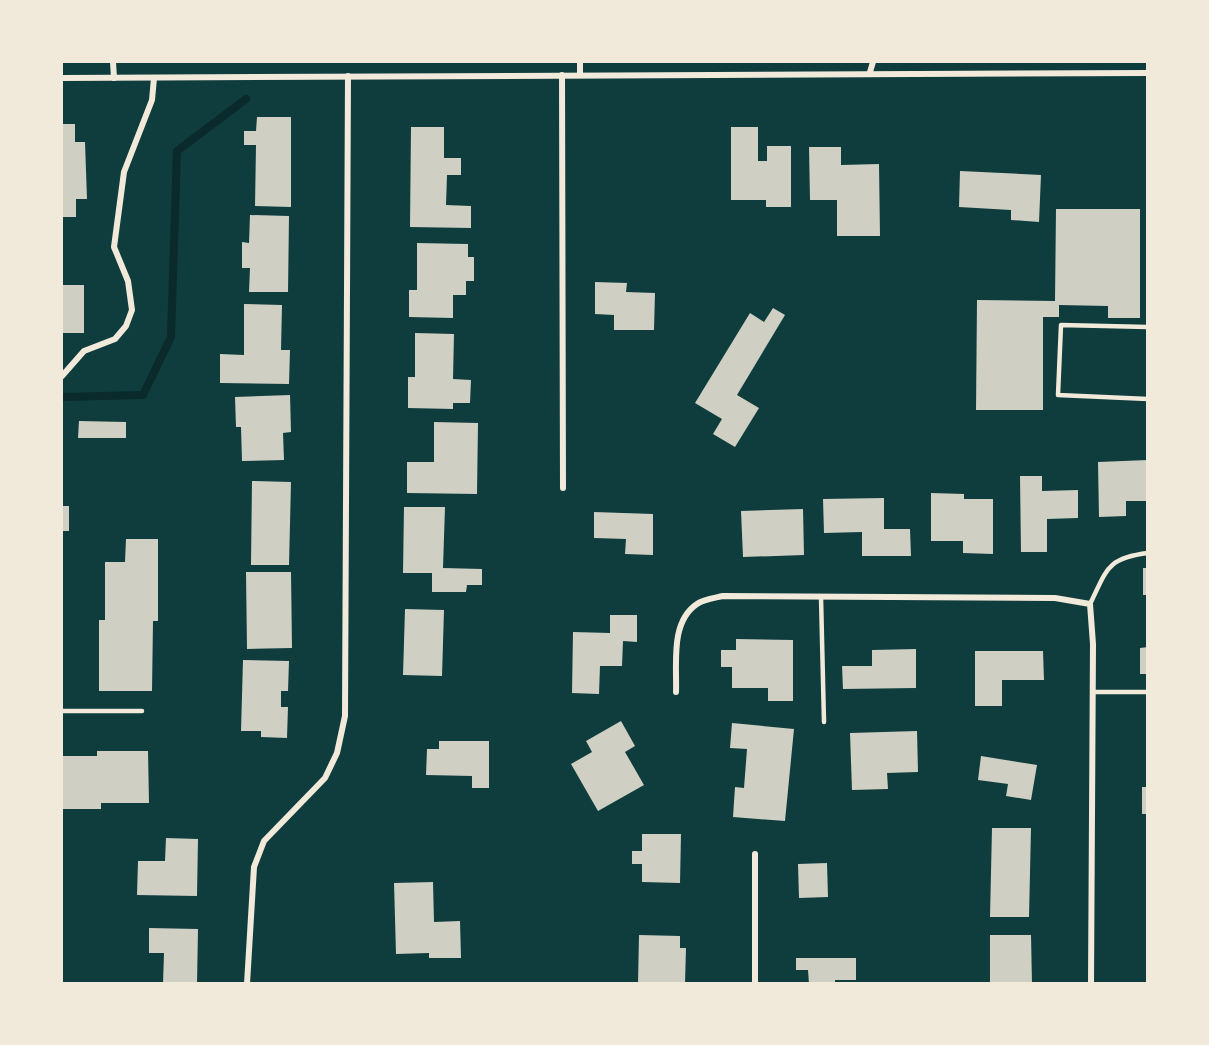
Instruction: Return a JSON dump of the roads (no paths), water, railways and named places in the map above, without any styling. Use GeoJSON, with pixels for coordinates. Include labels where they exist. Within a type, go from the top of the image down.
{"type":"FeatureCollection","features":[{"type":"Feature","properties":{"kind":"street"},"geometry":{"type":"LineString","coordinates":[[114,62],[114,78]]}},
{"type":"Feature","properties":{"kind":"street"},"geometry":{"type":"LineString","coordinates":[[580,62],[580,75]]}},
{"type":"Feature","properties":{"kind":"street"},"geometry":{"type":"LineString","coordinates":[[870,72],[873,62]]}},
{"type":"Feature","properties":{"kind":"street"},"geometry":{"type":"LineString","coordinates":[[62,78],[870,72],[1148,73]]}},
{"type":"Feature","properties":{"kind":"street"},"geometry":{"type":"LineString","coordinates":[[562,75],[562,488]]}},
{"type":"Feature","properties":{"kind":"street"},"geometry":{"type":"LineString","coordinates":[[247,984],[254,867],[257,853],[264,841],[325,778],[337,753],[345,716],[348,76]]}},
{"type":"Feature","properties":{"kind":"street"},"geometry":{"type":"LineString","coordinates":[[62,376],[84,351],[115,339],[126,326],[132,310],[128,281],[114,248],[124,172],[152,100],[154,78]]}},
{"type":"Feature","properties":{"kind":"street"},"geometry":{"type":"LineString","coordinates":[[676,692],[679,630],[686,615],[698,603],[723,596],[1055,598],[1090,604],[1093,692],[1091,984]]}},
{"type":"Feature","properties":{"kind":"street"},"geometry":{"type":"LineString","coordinates":[[755,855],[755,984]]}},
{"type":"Feature","properties":{"kind":"lane"},"geometry":{"type":"LineString","coordinates":[[1148,327],[1061,325],[1058,395],[1148,399]]}},
{"type":"Feature","properties":{"kind":"lane"},"geometry":{"type":"LineString","coordinates":[[1090,604],[1108,567],[1124,556],[1148,553]]}},
{"type":"Feature","properties":{"kind":"lane"},"geometry":{"type":"LineString","coordinates":[[821,597],[824,722]]}},
{"type":"Feature","properties":{"kind":"lane"},"geometry":{"type":"LineString","coordinates":[[1093,692],[1148,692]]}},
{"type":"Feature","properties":{"kind":"lane"},"geometry":{"type":"LineString","coordinates":[[62,711],[142,711]]}},
{"type":"Feature","properties":{"kind":"waterway"},"geometry":{"type":"LineString","coordinates":[[62,397],[143,395],[171,337],[177,151],[246,99]]}}]}
